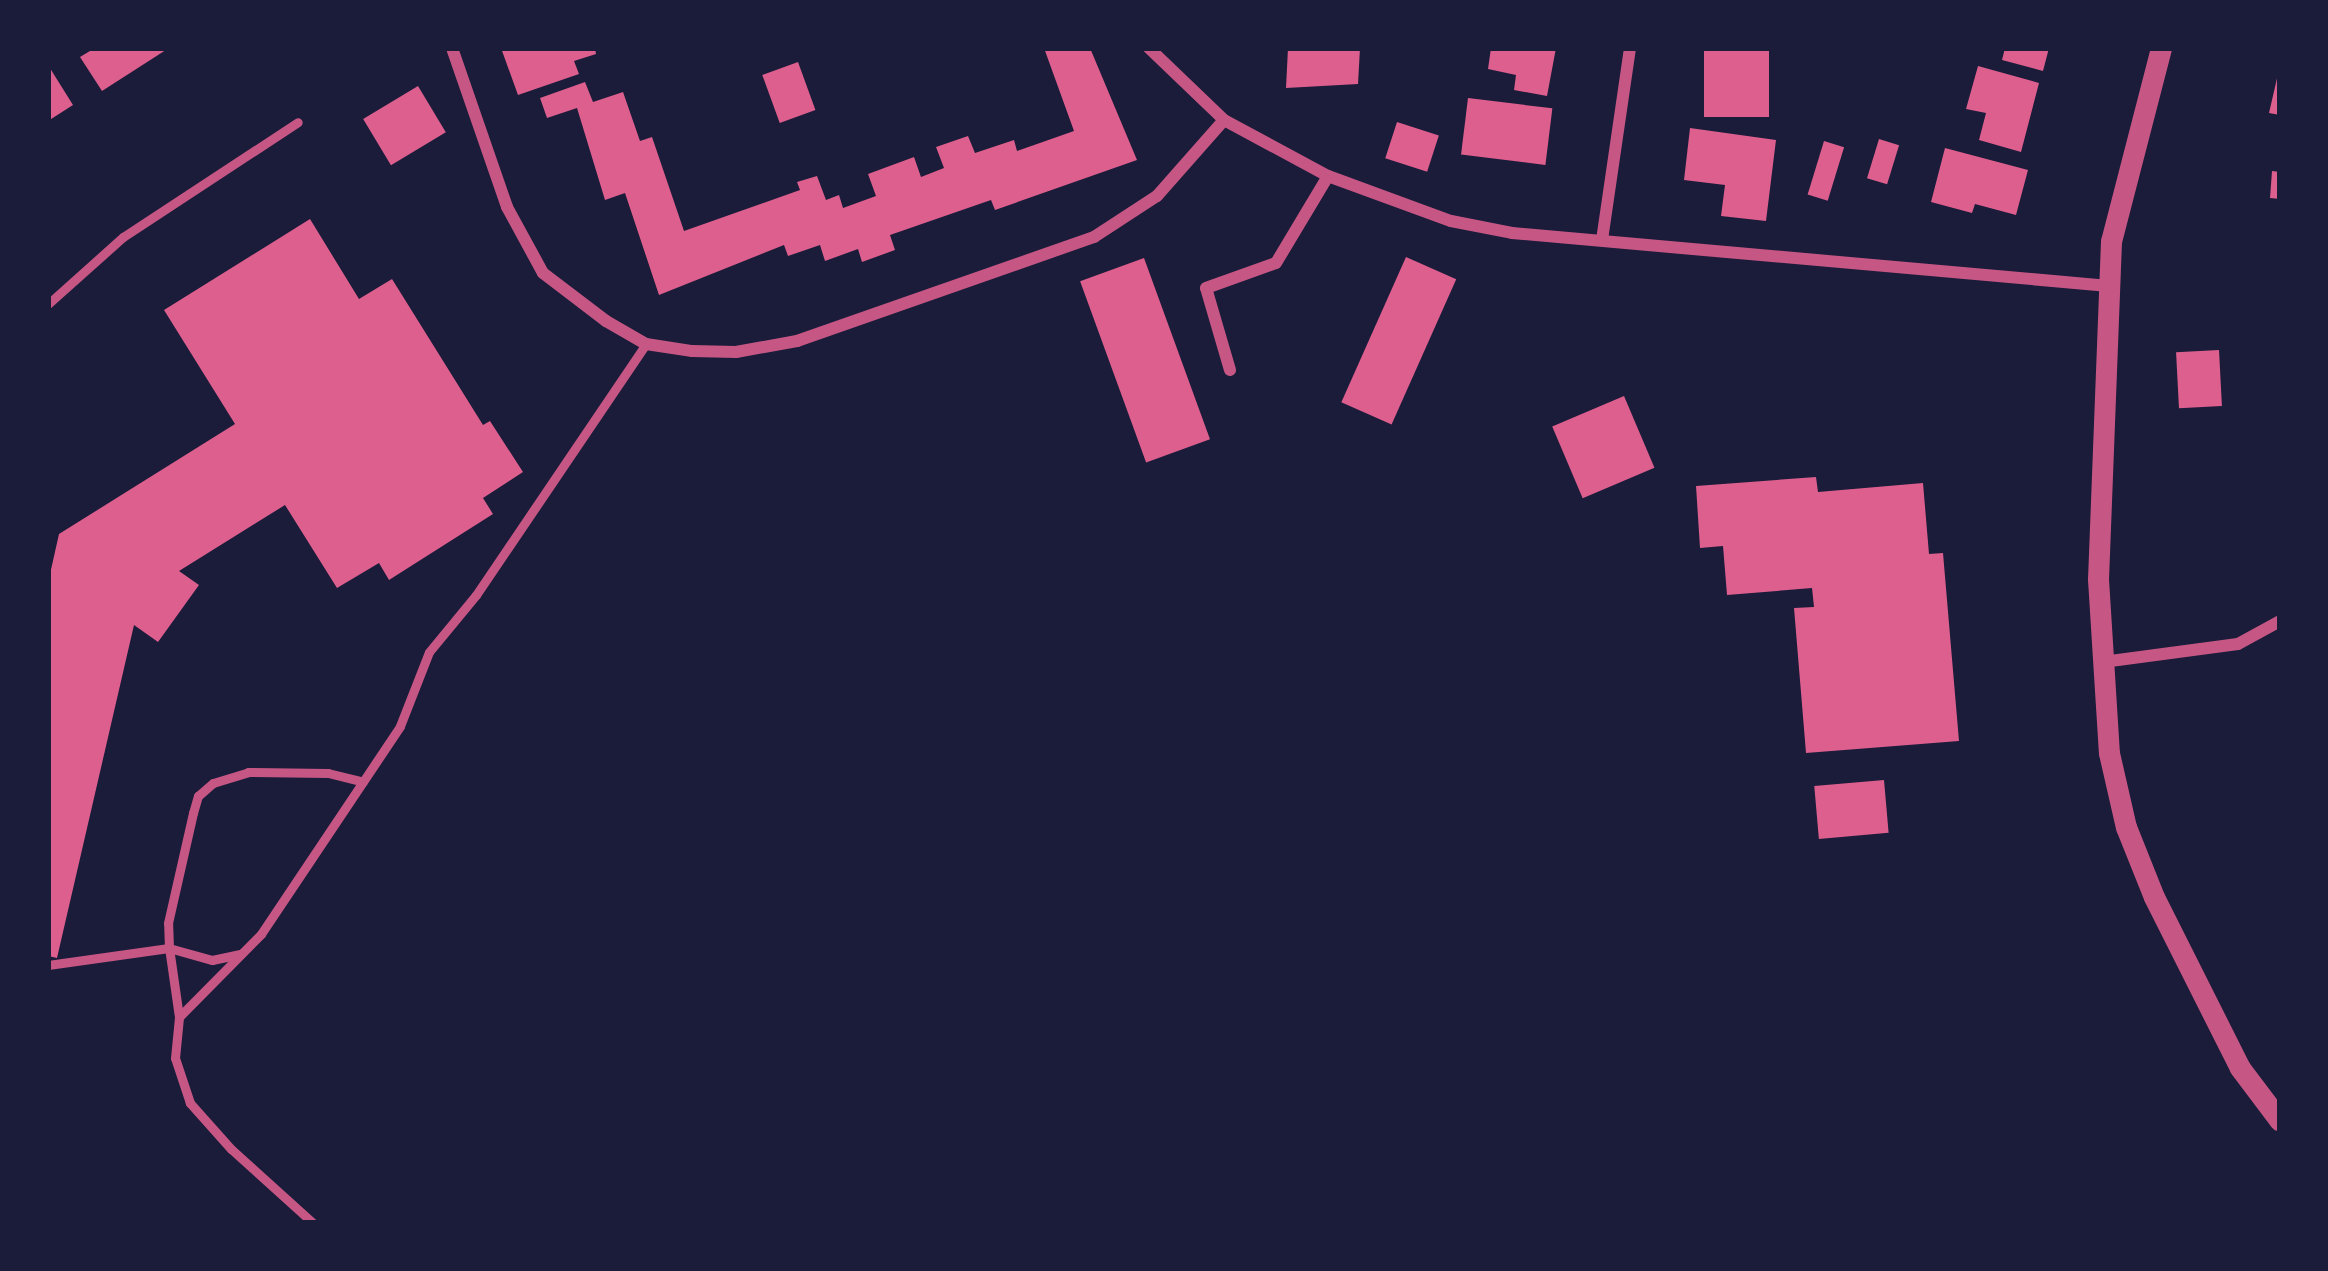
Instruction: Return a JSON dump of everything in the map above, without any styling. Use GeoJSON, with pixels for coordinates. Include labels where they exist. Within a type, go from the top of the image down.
{"type":"FeatureCollection","features":[{"type":"Feature","properties":{"kind":"street"},"geometry":{"type":"LineString","coordinates":[[452,48],[481,142],[522,242],[543,272],[574,299],[646,344],[736,352],[797,341],[1094,237],[1157,196],[1224,120]]}},
{"type":"Feature","properties":{"kind":"street"},"geometry":{"type":"LineString","coordinates":[[1149,48],[1224,120],[1328,176],[1451,221],[1511,233],[2109,286]]}},
{"type":"Feature","properties":{"kind":"street"},"geometry":{"type":"LineString","coordinates":[[1602,240],[1630,48]]}},
{"type":"Feature","properties":{"kind":"street"},"geometry":{"type":"LineString","coordinates":[[2161,48],[2111,241],[2098,579],[2109,753],[2126,827],[2240,1068],[2280,1120]]}},
{"type":"Feature","properties":{"kind":"street"},"geometry":{"type":"LineString","coordinates":[[1230,370],[1206,287],[1276,263],[1328,176]]}},
{"type":"Feature","properties":{"kind":"street"},"geometry":{"type":"LineString","coordinates":[[2104,662],[2238,644],[2280,620]]}},
{"type":"Feature","properties":{"kind":"lane"},"geometry":{"type":"LineString","coordinates":[[48,304],[123,237],[298,122]]}},
{"type":"Feature","properties":{"kind":"lane"},"geometry":{"type":"LineString","coordinates":[[179,1017],[261,934],[400,726],[429,652],[476,595],[646,344]]}},
{"type":"Feature","properties":{"kind":"lane"},"geometry":{"type":"LineString","coordinates":[[313,1223],[231,1149],[190,1103],[175,1058],[179,1017],[167,923],[199,796],[214,783],[248,772],[328,773],[363,782]]}},
{"type":"Feature","properties":{"kind":"lane"},"geometry":{"type":"LineString","coordinates":[[48,965],[169,948],[212,960],[241,954]]}},
{"type":"Feature","properties":{"kind":"building"},"geometry":{"type":"Polygon","coordinates":[[[95,48],[169,48],[102,91],[80,57],[95,48]]]}},
{"type":"Feature","properties":{"kind":"building"},"geometry":{"type":"Polygon","coordinates":[[[501,48],[595,48],[596,54],[574,61],[579,74],[518,95],[501,48]]]}},
{"type":"Feature","properties":{"kind":"building"},"geometry":{"type":"Polygon","coordinates":[[[1044,48],[1090,48],[1137,160],[995,210],[991,200],[890,235],[895,250],[862,262],[858,249],[825,261],[820,245],[788,256],[784,245],[659,295],[625,193],[605,200],[577,108],[547,118],[540,98],[585,82],[593,102],[623,92],[640,141],[652,137],[684,231],[800,190],[797,182],[817,176],[826,200],[839,195],[843,208],[876,196],[868,174],[914,157],[921,177],[944,168],[936,147],[968,136],[975,153],[1014,140],[1017,151],[1074,131],[1044,48]]]}},
{"type":"Feature","properties":{"kind":"building"},"geometry":{"type":"Polygon","coordinates":[[[1288,48],[1360,48],[1358,84],[1286,88],[1288,48]]]}},
{"type":"Feature","properties":{"kind":"building"},"geometry":{"type":"Polygon","coordinates":[[[1491,48],[1556,48],[1547,96],[1514,90],[1516,75],[1488,69],[1491,48]]]}},
{"type":"Feature","properties":{"kind":"building"},"geometry":{"type":"Polygon","coordinates":[[[1704,48],[1769,48],[1769,117],[1704,117],[1704,48]]]}},
{"type":"Feature","properties":{"kind":"building"},"geometry":{"type":"Polygon","coordinates":[[[2005,48],[2049,48],[2043,71],[2002,60],[2005,48]]]}},
{"type":"Feature","properties":{"kind":"building"},"geometry":{"type":"Polygon","coordinates":[[[798,62],[815,110],[780,123],[762,75],[798,62]]]}},
{"type":"Feature","properties":{"kind":"building"},"geometry":{"type":"Polygon","coordinates":[[[48,65],[73,105],[48,121],[48,65]]]}},
{"type":"Feature","properties":{"kind":"building"},"geometry":{"type":"Polygon","coordinates":[[[1978,66],[2039,83],[2021,152],[1979,140],[1986,113],[1966,109],[1978,66]]]}},
{"type":"Feature","properties":{"kind":"building"},"geometry":{"type":"Polygon","coordinates":[[[2280,74],[2280,115],[2269,113],[2280,74]]]}},
{"type":"Feature","properties":{"kind":"building"},"geometry":{"type":"Polygon","coordinates":[[[418,86],[446,132],[391,165],[363,119],[418,86]]]}},
{"type":"Feature","properties":{"kind":"building"},"geometry":{"type":"Polygon","coordinates":[[[1468,98],[1552,108],[1545,165],[1461,155],[1468,98]]]}},
{"type":"Feature","properties":{"kind":"building"},"geometry":{"type":"Polygon","coordinates":[[[1397,122],[1439,136],[1427,172],[1385,158],[1397,122]]]}},
{"type":"Feature","properties":{"kind":"building"},"geometry":{"type":"Polygon","coordinates":[[[1690,128],[1776,140],[1766,221],[1721,216],[1725,185],[1684,180],[1690,128]]]}},
{"type":"Feature","properties":{"kind":"building"},"geometry":{"type":"Polygon","coordinates":[[[1879,139],[1899,145],[1887,184],[1867,178],[1879,139]]]}},
{"type":"Feature","properties":{"kind":"building"},"geometry":{"type":"Polygon","coordinates":[[[1824,141],[1844,147],[1828,201],[1808,195],[1824,141]]]}},
{"type":"Feature","properties":{"kind":"building"},"geometry":{"type":"Polygon","coordinates":[[[1945,148],[2028,170],[2016,215],[1975,204],[1972,213],[1931,202],[1945,148]]]}},
{"type":"Feature","properties":{"kind":"building"},"geometry":{"type":"Polygon","coordinates":[[[2272,171],[2280,172],[2280,199],[2270,198],[2272,171]]]}},
{"type":"Feature","properties":{"kind":"building"},"geometry":{"type":"Polygon","coordinates":[[[310,219],[359,299],[392,279],[483,425],[490,421],[523,472],[483,498],[493,514],[389,580],[379,563],[337,588],[285,505],[179,571],[199,585],[158,642],[134,625],[57,958],[48,956],[48,583],[59,534],[235,424],[164,310],[310,219]]]}},
{"type":"Feature","properties":{"kind":"building"},"geometry":{"type":"Polygon","coordinates":[[[1406,257],[1456,279],[1392,425],[1341,402],[1406,257]]]}},
{"type":"Feature","properties":{"kind":"building"},"geometry":{"type":"Polygon","coordinates":[[[1144,258],[1210,439],[1146,463],[1080,281],[1144,258]]]}},
{"type":"Feature","properties":{"kind":"building"},"geometry":{"type":"Polygon","coordinates":[[[2219,350],[2222,406],[2179,408],[2176,352],[2219,350]]]}},
{"type":"Feature","properties":{"kind":"building"},"geometry":{"type":"Polygon","coordinates":[[[1624,396],[1654,468],[1583,498],[1552,426],[1624,396]]]}},
{"type":"Feature","properties":{"kind":"building"},"geometry":{"type":"Polygon","coordinates":[[[1816,477],[1818,492],[1923,483],[1929,554],[1943,553],[1959,741],[1806,753],[1794,608],[1814,607],[1812,588],[1727,595],[1723,546],[1700,548],[1696,486],[1816,477]]]}},
{"type":"Feature","properties":{"kind":"building"},"geometry":{"type":"Polygon","coordinates":[[[1884,780],[1889,833],[1819,839],[1814,786],[1884,780]]]}}]}
